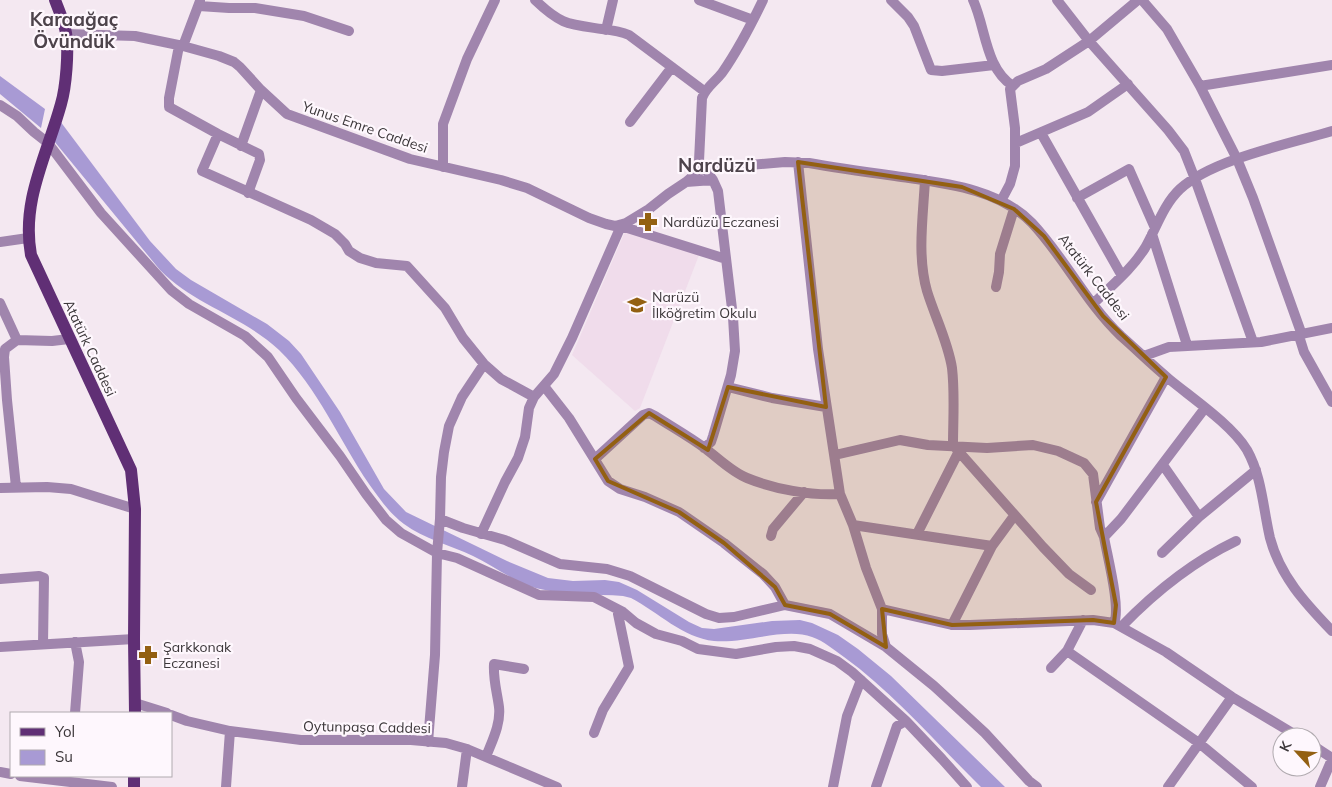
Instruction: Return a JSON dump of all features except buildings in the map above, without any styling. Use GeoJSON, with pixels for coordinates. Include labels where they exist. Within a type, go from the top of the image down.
{"type":"FeatureCollection","features":[{"type":"Feature","properties":{"kind":"main road","name":"Atatürk Caddesi"},"geometry":{"type":"LineString","coordinates":[[55,0],[66,34],[67,60],[62,103],[48,143],[29,210],[28,238],[31,255],[131,470],[135,509],[135,708]]}},
{"type":"Feature","properties":{"kind":"street"},"geometry":{"type":"LineString","coordinates":[[443,167],[443,124],[467,59],[495,0]]}},
{"type":"Feature","properties":{"kind":"street"},"geometry":{"type":"LineString","coordinates":[[536,0],[551,16],[559,20],[573,25],[628,35],[704,91]]}},
{"type":"Feature","properties":{"kind":"street"},"geometry":{"type":"LineString","coordinates":[[606,30],[613,0]]}},
{"type":"Feature","properties":{"kind":"street"},"geometry":{"type":"LineString","coordinates":[[699,0],[753,20]]}},
{"type":"Feature","properties":{"kind":"street"},"geometry":{"type":"LineString","coordinates":[[704,448],[711,442],[713,436],[728,387],[735,351],[718,191],[713,180],[700,164],[699,157],[701,108],[704,91],[721,74],[763,0]]}},
{"type":"Feature","properties":{"kind":"street"},"geometry":{"type":"LineString","coordinates":[[891,0],[914,26],[931,70],[942,72],[994,65]]}},
{"type":"Feature","properties":{"kind":"street"},"geometry":{"type":"LineString","coordinates":[[973,0],[982,22],[994,65],[1006,81],[1013,86]]}},
{"type":"Feature","properties":{"kind":"street"},"geometry":{"type":"LineString","coordinates":[[1057,0],[1089,41],[1168,130],[1184,151],[1196,179],[1253,342]]}},
{"type":"Feature","properties":{"kind":"street"},"geometry":{"type":"LineString","coordinates":[[1001,201],[1010,184],[1015,166],[1016,143],[1010,89],[1018,81],[1046,69],[1089,41],[1138,0]]}},
{"type":"Feature","properties":{"kind":"street"},"geometry":{"type":"LineString","coordinates":[[1142,0],[1166,29],[1200,86],[1237,159],[1253,198],[1301,335],[1304,352],[1332,402]]}},
{"type":"Feature","properties":{"kind":"street"},"geometry":{"type":"LineString","coordinates":[[248,193],[260,160],[259,154],[169,107],[169,98],[181,46],[200,3],[229,8],[255,8],[304,16],[348,31]]}},
{"type":"Feature","properties":{"kind":"street","name":"Yunus Emre Caddesi"},"geometry":{"type":"LineString","coordinates":[[66,34],[135,36],[219,56],[234,62],[287,114],[381,150],[410,159],[516,184],[540,193],[598,222],[621,226],[726,259]]}},
{"type":"Feature","properties":{"kind":"street"},"geometry":{"type":"LineString","coordinates":[[1200,86],[1332,65]]}},
{"type":"Feature","properties":{"kind":"street"},"geometry":{"type":"LineString","coordinates":[[630,122],[672,68]]}},
{"type":"Feature","properties":{"kind":"street"},"geometry":{"type":"LineString","coordinates":[[1016,143],[1088,112],[1128,84]]}},
{"type":"Feature","properties":{"kind":"street"},"geometry":{"type":"LineString","coordinates":[[241,146],[261,90]]}},
{"type":"Feature","properties":{"kind":"street"},"geometry":{"type":"LineString","coordinates":[[1,110],[17,116],[48,143],[101,213],[171,290],[197,309],[245,336],[268,357],[366,494],[386,520],[401,533],[437,553],[457,558],[539,595],[594,597],[623,612],[636,623],[656,634],[682,641],[698,649],[736,654],[776,647],[794,646],[810,649],[836,661],[852,672],[906,721],[967,787]]}},
{"type":"Feature","properties":{"kind":"street"},"geometry":{"type":"LineString","coordinates":[[1041,133],[1122,276]]}},
{"type":"Feature","properties":{"kind":"street"},"geometry":{"type":"LineString","coordinates":[[1093,304],[1122,276],[1144,249],[1167,205],[1180,189],[1237,159],[1331,133]]}},
{"type":"Feature","properties":{"kind":"street"},"geometry":{"type":"LineString","coordinates":[[218,134],[202,171],[311,220],[335,234],[349,251],[360,258],[376,263],[407,266],[445,308],[463,338],[484,364],[501,379],[534,397]]}},
{"type":"Feature","properties":{"kind":"street"},"geometry":{"type":"LineString","coordinates":[[798,162],[818,349],[840,494],[853,525],[866,568],[882,609],[882,634],[886,647]]}},
{"type":"Feature","properties":{"kind":"street","name":"Atatürk Caddesi"},"geometry":{"type":"LineString","coordinates":[[704,169],[798,162],[925,180],[970,188],[1001,201],[1027,218],[1044,236],[1093,304],[1120,334],[1166,377],[1205,408],[1246,449],[1256,470],[1270,538],[1277,559],[1286,578],[1296,592],[1332,631]]}},
{"type":"Feature","properties":{"kind":"street"},"geometry":{"type":"LineString","coordinates":[[481,534],[518,458],[525,437],[529,408],[534,397],[554,374],[572,338],[621,226],[637,218],[704,169]]}},
{"type":"Feature","properties":{"kind":"street"},"geometry":{"type":"LineString","coordinates":[[1077,198],[1129,169],[1153,231],[1187,345]]}},
{"type":"Feature","properties":{"kind":"street"},"geometry":{"type":"LineString","coordinates":[[686,182],[713,180]]}},
{"type":"Feature","properties":{"kind":"street"},"geometry":{"type":"LineString","coordinates":[[917,534],[956,448],[952,368],[927,291],[924,275],[922,224],[925,180]]}},
{"type":"Feature","properties":{"kind":"street"},"geometry":{"type":"LineString","coordinates":[[996,287],[1000,254],[1014,209]]}},
{"type":"Feature","properties":{"kind":"street"},"geometry":{"type":"LineString","coordinates":[[0,242],[28,238]]}},
{"type":"Feature","properties":{"kind":"street"},"geometry":{"type":"LineString","coordinates":[[0,303],[17,340]]}},
{"type":"Feature","properties":{"kind":"street"},"geometry":{"type":"LineString","coordinates":[[1144,356],[1168,347],[1253,342],[1332,328]]}},
{"type":"Feature","properties":{"kind":"street"},"geometry":{"type":"LineString","coordinates":[[16,487],[2,349],[17,340],[52,342],[69,339]]}},
{"type":"Feature","properties":{"kind":"street"},"geometry":{"type":"LineString","coordinates":[[428,742],[435,655],[441,477],[449,426],[462,397],[484,364]]}},
{"type":"Feature","properties":{"kind":"street"},"geometry":{"type":"LineString","coordinates":[[1096,502],[1166,377]]}},
{"type":"Feature","properties":{"kind":"street"},"geometry":{"type":"LineString","coordinates":[[544,386],[569,418],[608,481],[620,489],[645,497],[679,512],[724,543],[775,587],[785,605]]}},
{"type":"Feature","properties":{"kind":"street"},"geometry":{"type":"LineString","coordinates":[[728,387],[772,398],[826,407]]}},
{"type":"Feature","properties":{"kind":"street"},"geometry":{"type":"LineString","coordinates":[[1104,536],[1121,519],[1205,408]]}},
{"type":"Feature","properties":{"kind":"street"},"geometry":{"type":"LineString","coordinates":[[595,459],[643,415],[649,413],[704,448],[746,478],[771,486],[804,492],[824,495],[840,494]]}},
{"type":"Feature","properties":{"kind":"street"},"geometry":{"type":"LineString","coordinates":[[835,455],[900,440],[956,448],[1032,445],[1058,450],[1084,463],[1093,474],[1100,528],[1104,536],[1118,625]]}},
{"type":"Feature","properties":{"kind":"street"},"geometry":{"type":"LineString","coordinates":[[956,448],[1014,516],[1069,574],[1091,590]]}},
{"type":"Feature","properties":{"kind":"street"},"geometry":{"type":"LineString","coordinates":[[1163,465],[1199,517]]}},
{"type":"Feature","properties":{"kind":"street"},"geometry":{"type":"LineString","coordinates":[[1162,553],[1199,517],[1256,470]]}},
{"type":"Feature","properties":{"kind":"street"},"geometry":{"type":"LineString","coordinates":[[0,488],[47,487],[71,489],[135,509]]}},
{"type":"Feature","properties":{"kind":"street"},"geometry":{"type":"LineString","coordinates":[[771,536],[774,529],[804,492]]}},
{"type":"Feature","properties":{"kind":"street"},"geometry":{"type":"LineString","coordinates":[[952,625],[992,546],[1014,516]]}},
{"type":"Feature","properties":{"kind":"street"},"geometry":{"type":"LineString","coordinates":[[440,519],[481,534],[505,540],[560,564],[607,569],[630,576],[706,614],[719,618],[734,617],[785,605],[830,614],[886,647],[942,693],[985,733],[1029,781],[1037,787]]}},
{"type":"Feature","properties":{"kind":"street"},"geometry":{"type":"LineString","coordinates":[[853,525],[992,546]]}},
{"type":"Feature","properties":{"kind":"street"},"geometry":{"type":"LineString","coordinates":[[1118,625],[1180,575],[1210,554],[1236,541]]}},
{"type":"Feature","properties":{"kind":"street"},"geometry":{"type":"LineString","coordinates":[[0,580],[39,576],[44,578],[43,644]]}},
{"type":"Feature","properties":{"kind":"street"},"geometry":{"type":"LineString","coordinates":[[882,609],[952,625],[970,626],[1083,620],[1118,625],[1166,652],[1232,697],[1282,727]]}},
{"type":"Feature","properties":{"kind":"street"},"geometry":{"type":"LineString","coordinates":[[594,733],[603,710],[629,667],[618,614],[623,612]]}},
{"type":"Feature","properties":{"kind":"street"},"geometry":{"type":"LineString","coordinates":[[1052,668],[1067,651],[1083,620]]}},
{"type":"Feature","properties":{"kind":"street"},"geometry":{"type":"LineString","coordinates":[[0,646],[134,639]]}},
{"type":"Feature","properties":{"kind":"street"},"geometry":{"type":"LineString","coordinates":[[74,712],[79,662],[76,642]]}},
{"type":"Feature","properties":{"kind":"street"},"geometry":{"type":"LineString","coordinates":[[1067,651],[1199,743],[1252,787]]}},
{"type":"Feature","properties":{"kind":"street"},"geometry":{"type":"LineString","coordinates":[[486,757],[498,723],[499,708],[494,664],[524,669]]}},
{"type":"Feature","properties":{"kind":"street"},"geometry":{"type":"LineString","coordinates":[[832,787],[847,716],[861,680]]}},
{"type":"Feature","properties":{"kind":"street"},"geometry":{"type":"LineString","coordinates":[[1168,787],[1232,697]]}},
{"type":"Feature","properties":{"kind":"street"},"geometry":{"type":"LineString","coordinates":[[135,708],[161,712]]}},
{"type":"Feature","properties":{"kind":"street","name":"Oytunpaşa Caddesi"},"geometry":{"type":"LineString","coordinates":[[172,715],[187,721],[230,731],[301,740],[411,740],[446,744],[467,749],[557,787]]}},
{"type":"Feature","properties":{"kind":"street"},"geometry":{"type":"LineString","coordinates":[[876,787],[897,726],[906,721]]}},
{"type":"Feature","properties":{"kind":"street"},"geometry":{"type":"LineString","coordinates":[[226,787],[230,731]]}},
{"type":"Feature","properties":{"kind":"street"},"geometry":{"type":"LineString","coordinates":[[462,787],[467,749]]}},
{"type":"Feature","properties":{"kind":"street"},"geometry":{"type":"LineString","coordinates":[[1320,787],[1332,758]]}},
{"type":"Feature","properties":{"kind":"street"},"geometry":{"type":"LineString","coordinates":[[30,777],[112,787]]}},
{"type":"Feature","properties":{"kind":"highlighted area"},"geometry":{"type":"Polygon","coordinates":[[[798,162],[962,187],[1014,209],[1044,236],[1103,316],[1166,377],[1096,502],[1116,605],[1114,623],[1093,620],[952,625],[882,609],[886,647],[830,614],[785,605],[775,587],[724,543],[679,512],[608,481],[595,459],[649,413],[708,450],[728,387],[826,407],[798,162]]]}},
{"type":"Feature","properties":{"kind":"shaded area","name":"Narüzü İlköğretim Okulu"},"geometry":{"type":"Polygon","coordinates":[[[628,231],[699,255],[640,408],[635,411],[572,355],[624,234],[628,231]]]}},
{"type":"Feature","properties":{"kind":"water"},"geometry":{"type":"Polygon","coordinates":[[[0,76],[45,109],[41,128],[0,94],[0,76]]]}},
{"type":"Feature","properties":{"kind":"water"},"geometry":{"type":"Polygon","coordinates":[[[60,121],[150,241],[176,269],[191,280],[267,324],[289,341],[301,354],[340,412],[384,489],[406,512],[507,561],[548,578],[573,581],[605,580],[619,582],[637,590],[702,628],[714,629],[772,621],[800,620],[812,623],[838,635],[891,676],[1005,787],[981,787],[915,719],[863,671],[829,646],[812,637],[790,634],[726,641],[703,639],[681,630],[631,598],[561,592],[531,587],[473,556],[429,538],[404,524],[389,511],[373,489],[317,397],[279,350],[250,328],[203,302],[173,282],[160,270],[54,141],[60,121]]]}},
{"type":"Feature","properties":{"kind":"place","name":"Nardüzü Eczanesi"},"geometry":{"type":"Point","coordinates":[648,222]}},
{"type":"Feature","properties":{"kind":"place","name":"Narüzü İlköğretim Okulu"},"geometry":{"type":"Point","coordinates":[637,305]}},
{"type":"Feature","properties":{"kind":"place","name":"Şarkkonak Eczanesi"},"geometry":{"type":"Point","coordinates":[148,655]}},
{"type":"Feature","properties":{"kind":"district","name":"Karaağaç Övündük"},"geometry":{"type":"Point","coordinates":[74,30]}},
{"type":"Feature","properties":{"kind":"district","name":"Nardüzü"},"geometry":{"type":"Point","coordinates":[717,165]}}]}
